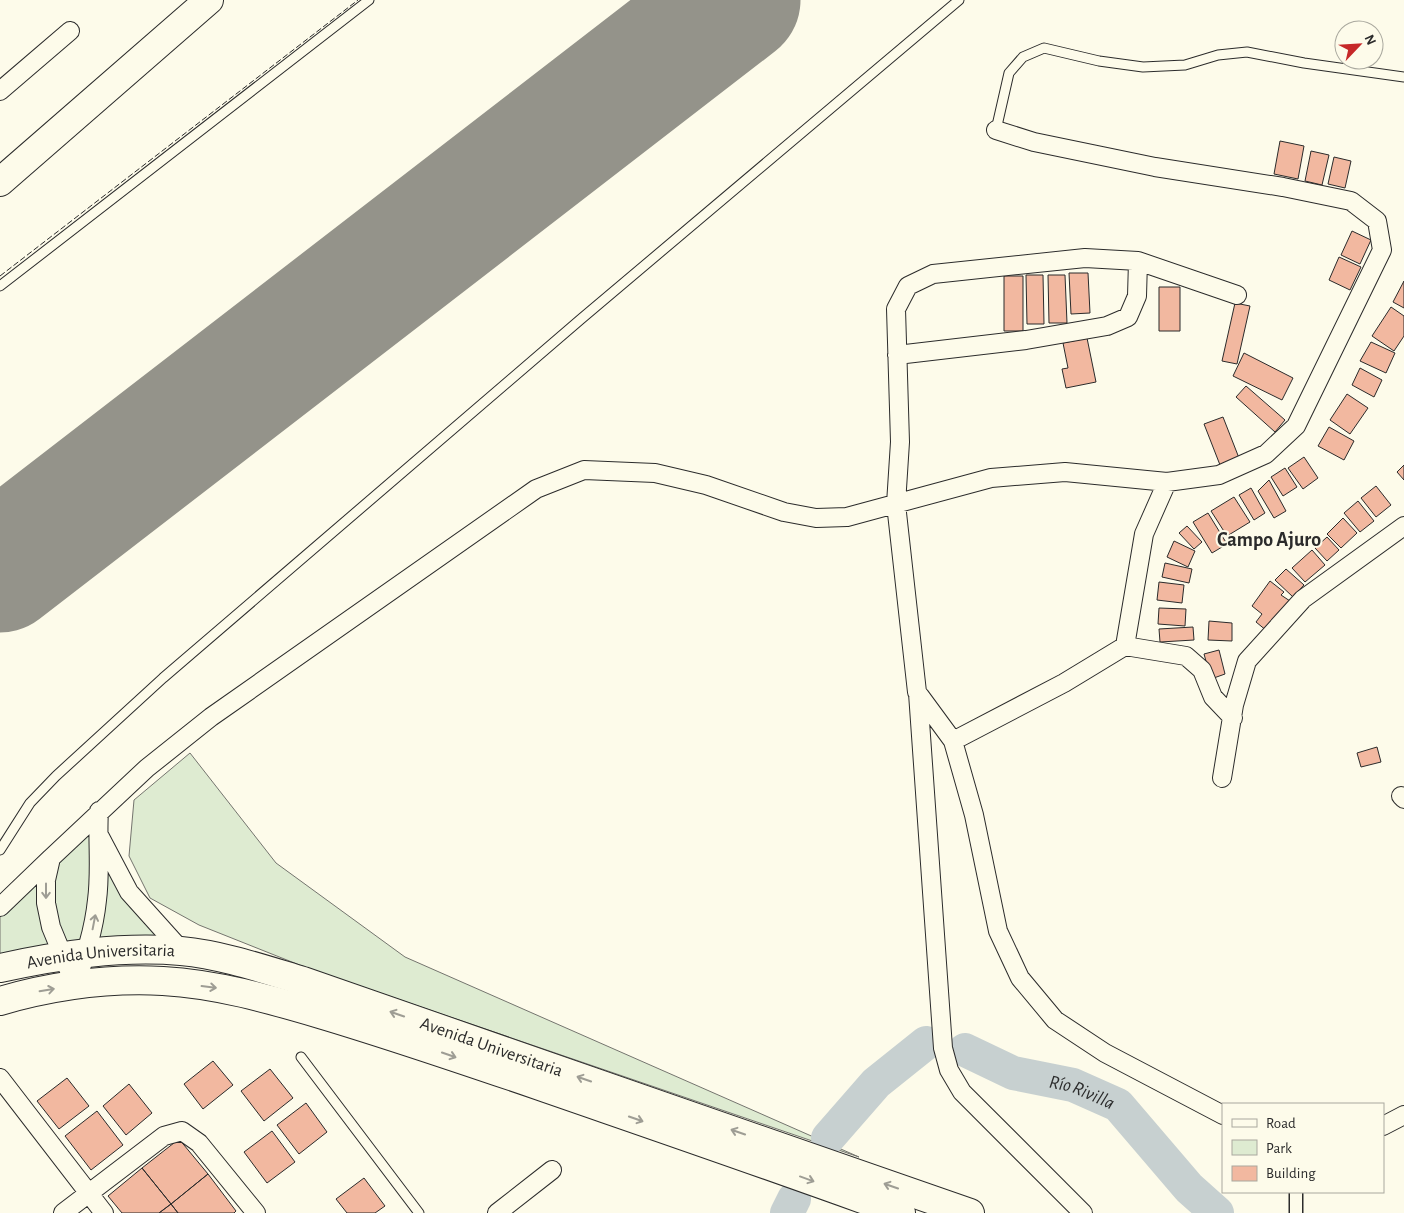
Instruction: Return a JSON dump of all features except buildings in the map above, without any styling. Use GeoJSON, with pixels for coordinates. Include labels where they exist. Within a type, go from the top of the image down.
{"type":"FeatureCollection","features":[{"type":"Feature","properties":{"kind":"highway"},"geometry":{"type":"LineString","coordinates":[[0,182],[209,0]]}},
{"type":"Feature","properties":{"kind":"highway","name":"Avenida Universitaria"},"geometry":{"type":"LineString","coordinates":[[0,968],[75,953],[135,949],[182,951],[233,960],[303,981],[922,1205],[970,1213]]}},
{"type":"Feature","properties":{"kind":"highway","name":"Avenida Universitaria"},"geometry":{"type":"LineString","coordinates":[[0,1001],[26,993],[75,985],[164,981],[222,988],[276,1001],[382,1032],[771,1166],[901,1213]]}},
{"type":"Feature","properties":{"kind":"street"},"geometry":{"type":"LineString","coordinates":[[0,91],[70,30]]}},
{"type":"Feature","properties":{"kind":"street"},"geometry":{"type":"LineString","coordinates":[[0,907],[99,811],[147,768],[211,717],[536,489],[584,470],[655,473],[706,485],[784,512],[816,518],[847,517],[991,478],[1065,472],[1166,482],[1219,475],[1266,454],[1296,426],[1382,250],[1377,221],[1351,201],[1283,186],[1155,167],[1034,142],[996,130]]}},
{"type":"Feature","properties":{"kind":"street"},"geometry":{"type":"LineString","coordinates":[[1083,1213],[962,1092],[949,1070],[943,1048],[918,692],[896,504],[900,442],[896,309],[908,286],[933,274],[1085,258],[1138,262],[1237,295]]}},
{"type":"Feature","properties":{"kind":"street"},"geometry":{"type":"LineString","coordinates":[[898,355],[1026,340],[1108,326],[1128,317],[1137,296],[1138,262]]}},
{"type":"Feature","properties":{"kind":"street"},"geometry":{"type":"LineString","coordinates":[[1125,646],[1144,534],[1166,482]]}},
{"type":"Feature","properties":{"kind":"street"},"geometry":{"type":"LineString","coordinates":[[1222,778],[1240,680],[1247,661],[1264,639],[1303,599],[1404,526]]}},
{"type":"Feature","properties":{"kind":"street"},"geometry":{"type":"LineString","coordinates":[[953,741],[1064,683],[1125,646],[1186,656],[1202,670],[1213,697],[1233,718]]}},
{"type":"Feature","properties":{"kind":"street"},"geometry":{"type":"LineString","coordinates":[[918,692],[953,741],[974,815],[998,931],[1020,978],[1055,1020],[1105,1053],[1222,1115]]}},
{"type":"Feature","properties":{"kind":"street"},"geometry":{"type":"LineString","coordinates":[[75,985],[75,953],[98,898],[99,811]]}},
{"type":"Feature","properties":{"kind":"street"},"geometry":{"type":"LineString","coordinates":[[98,833],[130,892],[182,951]]}},
{"type":"Feature","properties":{"kind":"street"},"geometry":{"type":"LineString","coordinates":[[51,858],[46,880],[46,903],[52,927],[75,953],[75,985]]}},
{"type":"Feature","properties":{"kind":"street"},"geometry":{"type":"LineString","coordinates":[[0,1078],[104,1213]]}},
{"type":"Feature","properties":{"kind":"street"},"geometry":{"type":"LineString","coordinates":[[1384,1125],[1404,1115]]}},
{"type":"Feature","properties":{"kind":"street"},"geometry":{"type":"LineString","coordinates":[[62,1213],[164,1136],[182,1131],[199,1143],[256,1213]]}},
{"type":"Feature","properties":{"kind":"street"},"geometry":{"type":"LineString","coordinates":[[497,1213],[552,1170]]}},
{"type":"Feature","properties":{"kind":"street"},"geometry":{"type":"LineString","coordinates":[[1296,1193],[1296,1213]]}},
{"type":"Feature","properties":{"kind":"lane"},"geometry":{"type":"LineString","coordinates":[[0,286],[369,0]]}},
{"type":"Feature","properties":{"kind":"lane"},"geometry":{"type":"LineString","coordinates":[[0,850],[30,803],[56,776],[164,678],[581,319],[959,0]]}},
{"type":"Feature","properties":{"kind":"lane"},"geometry":{"type":"LineString","coordinates":[[996,130],[1009,74],[1023,57],[1044,48],[1099,61],[1143,67],[1185,65],[1218,55],[1247,52],[1404,77]]}},
{"type":"Feature","properties":{"kind":"lane"},"geometry":{"type":"LineString","coordinates":[[302,1057],[419,1213]]}},
{"type":"Feature","properties":{"kind":"green space"},"geometry":{"type":"Polygon","coordinates":[[[190,753],[276,863],[405,957],[859,1157],[307,968],[199,925],[150,898],[129,856],[134,800],[190,753]]]}},
{"type":"Feature","properties":{"kind":"green space"},"geometry":{"type":"Polygon","coordinates":[[[99,811],[119,875],[182,951],[0,968],[0,907],[99,811]]]}},
{"type":"Feature","properties":{"kind":"waterway","name":"Río Rivilla"},"geometry":{"type":"LineString","coordinates":[[828,1138],[876,1083],[926,1043]]}},
{"type":"Feature","properties":{"kind":"waterway","name":"Río Rivilla"},"geometry":{"type":"LineString","coordinates":[[965,1050],[1013,1073],[1073,1085],[1118,1105],[1189,1188],[1217,1213]]}},
{"type":"Feature","properties":{"kind":"waterway","name":"Río Rivilla"},"geometry":{"type":"LineString","coordinates":[[787,1213],[794,1199]]}},
{"type":"Feature","properties":{"kind":"runway"},"geometry":{"type":"LineString","coordinates":[[0,568],[736,0]]}},
{"type":"Feature","properties":{"kind":"fence"},"geometry":{"type":"LineString","coordinates":[[0,276],[358,0]]}},
{"type":"Feature","properties":{"kind":"district","name":"Campo Ajuro"},"geometry":{"type":"Point","coordinates":[1269,539]}}]}
